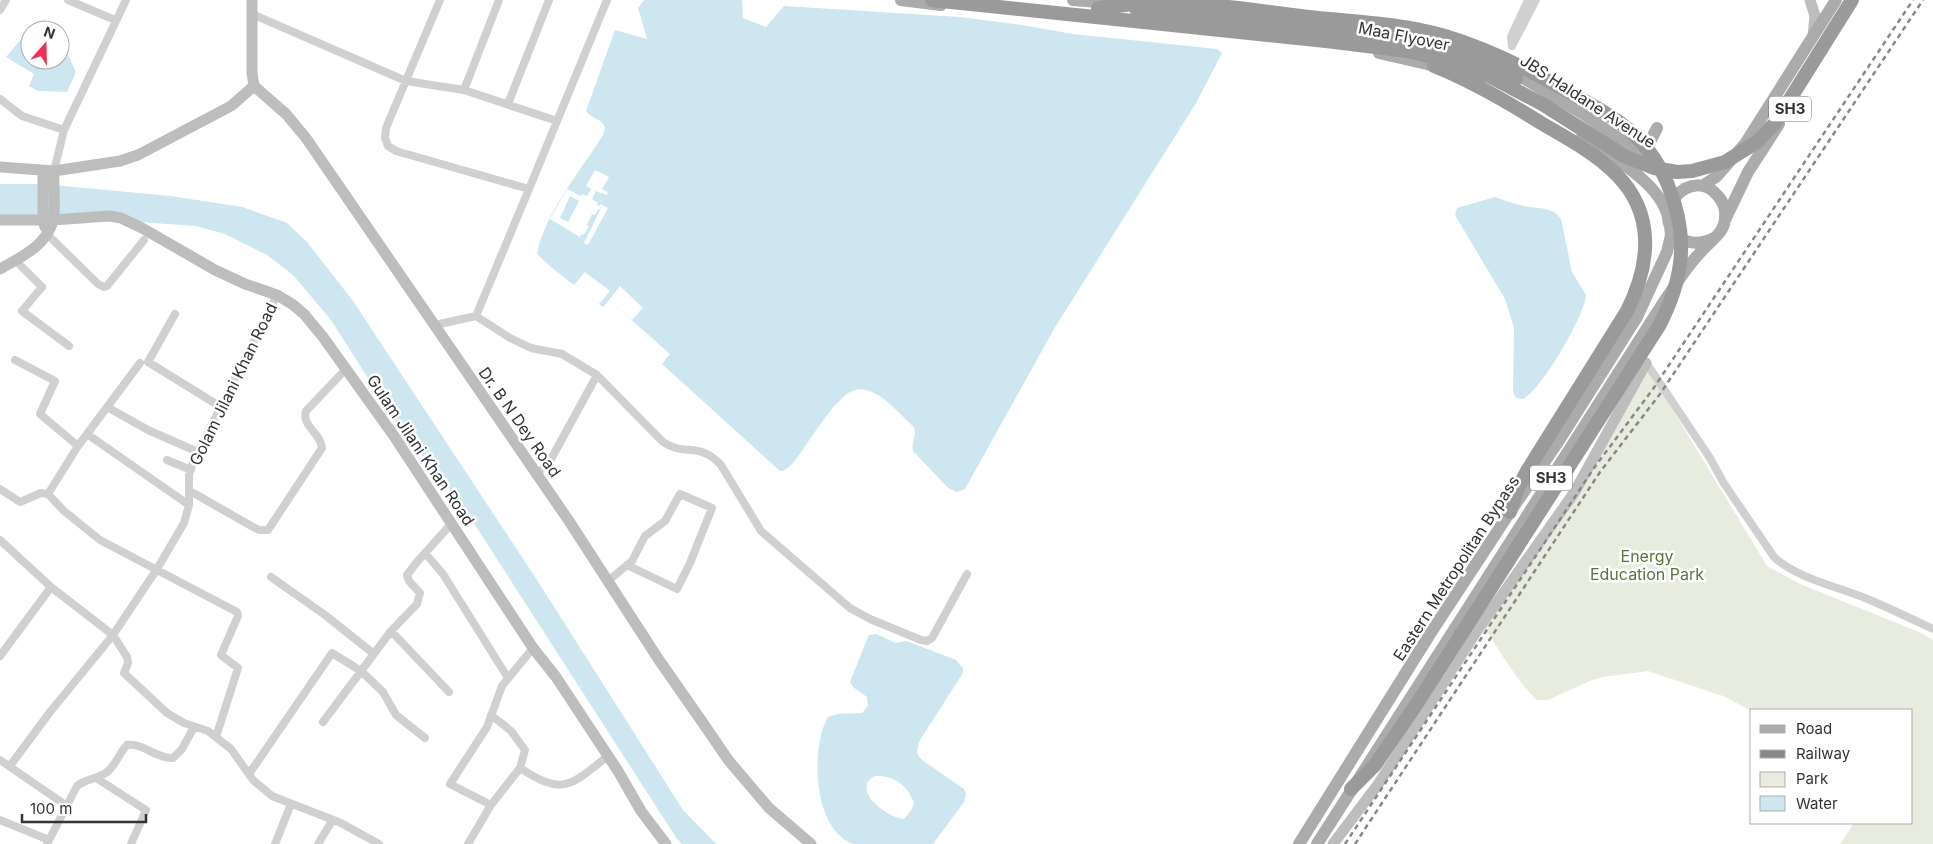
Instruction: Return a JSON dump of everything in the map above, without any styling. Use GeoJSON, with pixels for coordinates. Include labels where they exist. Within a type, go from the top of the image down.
{"type":"FeatureCollection","features":[{"type":"Feature","properties":{"kind":"highway","name":"Maa Flyover"},"geometry":{"type":"LineString","coordinates":[[932,0],[1376,47],[1415,53],[1474,70],[1528,96],[1632,160],[1663,170],[1692,171],[1725,162],[1757,142],[1775,123],[1852,0]]}},
{"type":"Feature","properties":{"kind":"highway","name":"Maa Flyover"},"geometry":{"type":"LineString","coordinates":[[1026,0],[1350,33],[1419,43],[1487,64],[1541,93],[1604,135],[1649,158],[1687,163],[1721,156],[1752,137],[1779,104],[1846,0]]}},
{"type":"Feature","properties":{"kind":"highway"},"geometry":{"type":"LineString","coordinates":[[1098,8],[1178,3],[1400,27],[1444,36],[1512,62],[1619,122],[1634,134],[1652,156],[1672,195],[1681,224],[1682,253],[1675,289],[1665,315],[1402,727],[1375,765],[1350,789]]}},
{"type":"Feature","properties":{"kind":"highway"},"geometry":{"type":"LineString","coordinates":[[1376,47],[1414,58],[1473,83],[1493,93],[1578,145],[1617,175],[1631,193],[1644,228],[1646,250],[1641,278],[1634,297],[1526,471],[1510,512]]}},
{"type":"Feature","properties":{"kind":"main road","name":"JBS Haldane Avenue"},"geometry":{"type":"LineString","coordinates":[[903,0],[1088,22],[1358,50],[1452,70],[1500,88],[1533,106],[1615,159],[1653,190],[1666,207],[1669,222]]}},
{"type":"Feature","properties":{"kind":"main road","name":"JBS Haldane Avenue"},"geometry":{"type":"LineString","coordinates":[[1073,0],[1242,15],[1317,24],[1383,32],[1447,45],[1506,67],[1582,113],[1643,156],[1698,186]]}},
{"type":"Feature","properties":{"kind":"main road","name":"SH3"},"geometry":{"type":"LineString","coordinates":[[1669,222],[1668,208],[1678,193],[1686,188],[1698,186],[1716,177],[1745,144],[1836,0]]}},
{"type":"Feature","properties":{"kind":"main road","name":"SH3"},"geometry":{"type":"LineString","coordinates":[[1327,844],[1333,818],[1350,789],[1665,300],[1697,255],[1721,230],[1748,172],[1859,0]]}},
{"type":"Feature","properties":{"kind":"main road"},"geometry":{"type":"LineString","coordinates":[[1643,156],[1657,128]]}},
{"type":"Feature","properties":{"kind":"main road"},"geometry":{"type":"LineString","coordinates":[[1698,186],[1715,192],[1722,200],[1726,210],[1725,221]]}},
{"type":"Feature","properties":{"kind":"main road"},"geometry":{"type":"LineString","coordinates":[[1669,222],[1680,238],[1694,244],[1714,238]]}},
{"type":"Feature","properties":{"kind":"main road","name":"Eastern Metropolitan Bypass"},"geometry":{"type":"LineString","coordinates":[[1297,843],[1430,634],[1579,411],[1637,317],[1667,252],[1671,235],[1669,222]]}},
{"type":"Feature","properties":{"kind":"main road"},"geometry":{"type":"LineString","coordinates":[[1317,844],[1333,818]]}},
{"type":"Feature","properties":{"kind":"street"},"geometry":{"type":"LineString","coordinates":[[0,10],[6,0]]}},
{"type":"Feature","properties":{"kind":"street"},"geometry":{"type":"LineString","coordinates":[[68,0],[115,20]]}},
{"type":"Feature","properties":{"kind":"street"},"geometry":{"type":"LineString","coordinates":[[0,269],[38,246],[47,234],[48,177],[64,130],[126,0]]}},
{"type":"Feature","properties":{"kind":"street"},"geometry":{"type":"LineString","coordinates":[[0,168],[48,177],[120,161],[138,155],[231,106],[254,86],[252,74],[252,0]]}},
{"type":"Feature","properties":{"kind":"street"},"geometry":{"type":"LineString","coordinates":[[440,0],[386,128],[384,138],[388,146],[396,151],[529,189]]}},
{"type":"Feature","properties":{"kind":"street"},"geometry":{"type":"LineString","coordinates":[[464,90],[499,0]]}},
{"type":"Feature","properties":{"kind":"street"},"geometry":{"type":"LineString","coordinates":[[508,104],[549,0]]}},
{"type":"Feature","properties":{"kind":"street"},"geometry":{"type":"LineString","coordinates":[[476,316],[607,0]]}},
{"type":"Feature","properties":{"kind":"street"},"geometry":{"type":"LineString","coordinates":[[1528,0],[1511,37],[1512,46],[1536,0]]}},
{"type":"Feature","properties":{"kind":"street"},"geometry":{"type":"LineString","coordinates":[[1810,0],[1815,16],[1812,36]]}},
{"type":"Feature","properties":{"kind":"street"},"geometry":{"type":"LineString","coordinates":[[252,14],[406,81],[464,90],[557,122]]}},
{"type":"Feature","properties":{"kind":"street","name":"Dr. B N Dey Road"},"geometry":{"type":"LineString","coordinates":[[254,86],[286,114],[306,138],[436,325],[537,474],[659,660],[729,761],[769,808],[811,844]]}},
{"type":"Feature","properties":{"kind":"street"},"geometry":{"type":"LineString","coordinates":[[0,98],[22,116],[64,130]]}},
{"type":"Feature","properties":{"kind":"street","name":"Gulam Jilani Khan Road"},"geometry":{"type":"LineString","coordinates":[[0,220],[48,215],[122,218],[215,270],[277,296],[292,304],[304,314],[394,436],[533,648],[556,678],[608,756],[641,811],[666,844]]}},
{"type":"Feature","properties":{"kind":"street"},"geometry":{"type":"LineString","coordinates":[[47,234],[98,284],[104,287],[107,286],[144,240]]}},
{"type":"Feature","properties":{"kind":"street"},"geometry":{"type":"LineString","coordinates":[[16,260],[42,287],[22,311],[69,346]]}},
{"type":"Feature","properties":{"kind":"street","name":"Golam Jilani Khan Road"},"geometry":{"type":"LineString","coordinates":[[10,766],[50,712],[113,635],[157,570],[184,522],[189,505],[191,470],[198,452],[277,296]]}},
{"type":"Feature","properties":{"kind":"street"},"geometry":{"type":"LineString","coordinates":[[175,314],[148,362],[221,407]]}},
{"type":"Feature","properties":{"kind":"street"},"geometry":{"type":"LineString","coordinates":[[436,325],[476,316],[510,338],[531,348],[562,354],[597,375],[663,442],[675,449],[700,450],[716,459],[722,465],[761,531],[850,608],[862,615],[927,641],[932,638],[967,574]]}},
{"type":"Feature","properties":{"kind":"street"},"geometry":{"type":"LineString","coordinates":[[1636,345],[1704,449],[1723,482],[1778,560],[1794,570],[1869,600],[1933,629]]}},
{"type":"Feature","properties":{"kind":"street"},"geometry":{"type":"LineString","coordinates":[[15,360],[55,381],[40,414],[78,446]]}},
{"type":"Feature","properties":{"kind":"street"},"geometry":{"type":"LineString","coordinates":[[48,494],[78,446],[140,363]]}},
{"type":"Feature","properties":{"kind":"street"},"geometry":{"type":"LineString","coordinates":[[1332,844],[1379,783],[1478,629],[1574,493],[1646,363]]}},
{"type":"Feature","properties":{"kind":"street"},"geometry":{"type":"LineString","coordinates":[[190,491],[259,530],[268,530],[322,448],[321,442],[306,422],[304,416],[306,410],[346,369]]}},
{"type":"Feature","properties":{"kind":"street"},"geometry":{"type":"LineString","coordinates":[[537,474],[550,461],[597,375]]}},
{"type":"Feature","properties":{"kind":"street"},"geometry":{"type":"LineString","coordinates":[[107,407],[148,430],[198,452]]}},
{"type":"Feature","properties":{"kind":"street"},"geometry":{"type":"LineString","coordinates":[[87,434],[189,505]]}},
{"type":"Feature","properties":{"kind":"street"},"geometry":{"type":"LineString","coordinates":[[167,460],[191,470]]}},
{"type":"Feature","properties":{"kind":"street"},"geometry":{"type":"LineString","coordinates":[[0,489],[20,502],[41,493],[48,494],[64,511],[100,540],[238,613],[221,652],[222,657],[238,668],[216,737]]}},
{"type":"Feature","properties":{"kind":"street"},"geometry":{"type":"LineString","coordinates":[[608,581],[632,561],[645,536],[665,521],[680,494],[712,508],[690,563],[677,589],[628,565]]}},
{"type":"Feature","properties":{"kind":"street"},"geometry":{"type":"LineString","coordinates":[[324,722],[391,631],[417,604],[420,593],[409,582],[407,575],[452,524]]}},
{"type":"Feature","properties":{"kind":"street"},"geometry":{"type":"LineString","coordinates":[[0,540],[51,587],[113,635],[127,657],[128,663],[124,673],[167,713],[184,724],[208,731],[216,737],[231,749],[253,780],[272,796],[332,821],[378,844]]}},
{"type":"Feature","properties":{"kind":"street"},"geometry":{"type":"LineString","coordinates":[[425,553],[452,587],[508,678]]}},
{"type":"Feature","properties":{"kind":"street"},"geometry":{"type":"LineString","coordinates":[[271,577],[325,614],[374,654]]}},
{"type":"Feature","properties":{"kind":"street"},"geometry":{"type":"LineString","coordinates":[[0,656],[51,587]]}},
{"type":"Feature","properties":{"kind":"street"},"geometry":{"type":"LineString","coordinates":[[391,631],[449,692]]}},
{"type":"Feature","properties":{"kind":"street"},"geometry":{"type":"LineString","coordinates":[[491,805],[450,784],[487,727],[502,686],[533,648]]}},
{"type":"Feature","properties":{"kind":"street"},"geometry":{"type":"LineString","coordinates":[[249,774],[332,653],[361,670],[383,692],[396,715],[425,738]]}},
{"type":"Feature","properties":{"kind":"street"},"geometry":{"type":"LineString","coordinates":[[468,844],[491,805],[520,768],[525,750],[511,731],[491,716]]}},
{"type":"Feature","properties":{"kind":"street"},"geometry":{"type":"LineString","coordinates":[[0,820],[48,842],[80,784],[108,772],[127,745],[142,747],[168,758],[173,758],[182,749],[194,727]]}},
{"type":"Feature","properties":{"kind":"street"},"geometry":{"type":"LineString","coordinates":[[520,768],[554,786],[578,780],[608,756]]}},
{"type":"Feature","properties":{"kind":"street"},"geometry":{"type":"LineString","coordinates":[[0,760],[67,806]]}},
{"type":"Feature","properties":{"kind":"street"},"geometry":{"type":"LineString","coordinates":[[96,778],[146,810],[131,844]]}},
{"type":"Feature","properties":{"kind":"street"},"geometry":{"type":"LineString","coordinates":[[276,844],[291,804]]}},
{"type":"Feature","properties":{"kind":"street"},"geometry":{"type":"LineString","coordinates":[[318,844],[332,821]]}},
{"type":"Feature","properties":{"kind":"green space","name":"Energy Education Park"},"geometry":{"type":"Polygon","coordinates":[[[1650,372],[1767,566],[1800,584],[1919,632],[1933,640],[1933,844],[1840,844],[1853,824],[1913,824],[1913,709],[1750,710],[1723,696],[1648,671],[1603,677],[1548,700],[1537,700],[1514,673],[1482,625],[1644,373],[1650,372]]]}},
{"type":"Feature","properties":{"kind":"water"},"geometry":{"type":"Polygon","coordinates":[[[644,0],[742,0],[743,18],[766,27],[784,6],[960,17],[1073,34],[1217,49],[1222,53],[1196,103],[1054,329],[965,489],[957,492],[948,488],[913,451],[914,427],[881,397],[858,389],[847,394],[835,405],[792,464],[787,469],[780,471],[662,364],[670,354],[609,300],[603,307],[552,268],[537,254],[547,223],[555,208],[603,135],[605,127],[603,124],[586,111],[615,30],[647,39],[638,8],[644,0]]]}},
{"type":"Feature","properties":{"kind":"water"},"geometry":{"type":"Polygon","coordinates":[[[20,41],[20,66],[6,57],[20,41]]]}},
{"type":"Feature","properties":{"kind":"water"},"geometry":{"type":"Polygon","coordinates":[[[70,59],[76,72],[67,92],[38,91],[29,86],[34,74],[27,70],[70,70],[70,59]]]}},
{"type":"Feature","properties":{"kind":"water"},"geometry":{"type":"Polygon","coordinates":[[[0,184],[42,184],[171,196],[242,207],[287,223],[307,242],[353,301],[537,580],[683,810],[716,844],[682,844],[677,839],[459,500],[403,433],[331,320],[293,275],[267,255],[225,234],[196,226],[96,219],[0,216],[0,184]]]}},
{"type":"Feature","properties":{"kind":"water"},"geometry":{"type":"Polygon","coordinates":[[[1495,197],[1520,205],[1547,209],[1558,215],[1561,219],[1572,272],[1586,295],[1579,318],[1561,351],[1540,382],[1523,399],[1516,398],[1513,393],[1514,328],[1505,299],[1455,215],[1457,208],[1495,197]]]}},
{"type":"Feature","properties":{"kind":"water"},"geometry":{"type":"Polygon","coordinates":[[[876,634],[896,643],[909,642],[956,660],[963,668],[963,673],[920,740],[917,748],[918,755],[922,760],[964,789],[966,794],[964,802],[933,844],[853,844],[840,836],[830,823],[823,806],[817,767],[822,731],[828,717],[838,714],[862,713],[868,706],[867,697],[853,687],[850,682],[869,635],[876,634]],[[875,776],[868,782],[866,788],[869,795],[881,809],[904,819],[914,803],[908,791],[894,779],[875,776]]]}},
{"type":"Feature","properties":{"kind":"pier"},"geometry":{"type":"Polygon","coordinates":[[[595,170],[609,177],[602,189],[608,192],[606,195],[596,191],[592,199],[598,203],[597,205],[601,204],[608,208],[588,245],[584,243],[600,210],[598,209],[595,215],[592,214],[587,225],[589,226],[584,235],[582,234],[580,237],[550,219],[567,189],[581,196],[583,194],[587,196],[591,189],[586,186],[595,170]],[[570,196],[560,218],[568,222],[579,201],[570,196]]]}},
{"type":"Feature","properties":{"kind":"pier"},"geometry":{"type":"Polygon","coordinates":[[[585,272],[610,291],[599,304],[574,285],[585,272]]]}},
{"type":"Feature","properties":{"kind":"pier"},"geometry":{"type":"Polygon","coordinates":[[[620,286],[643,308],[632,320],[609,300],[620,286]]]}},
{"type":"Feature","properties":{"kind":"railway"},"geometry":{"type":"LineString","coordinates":[[1345,844],[1594,468],[1653,389],[1913,0]]}},
{"type":"Feature","properties":{"kind":"railway"},"geometry":{"type":"LineString","coordinates":[[1355,844],[1600,472],[1660,394],[1923,0]]}}]}
